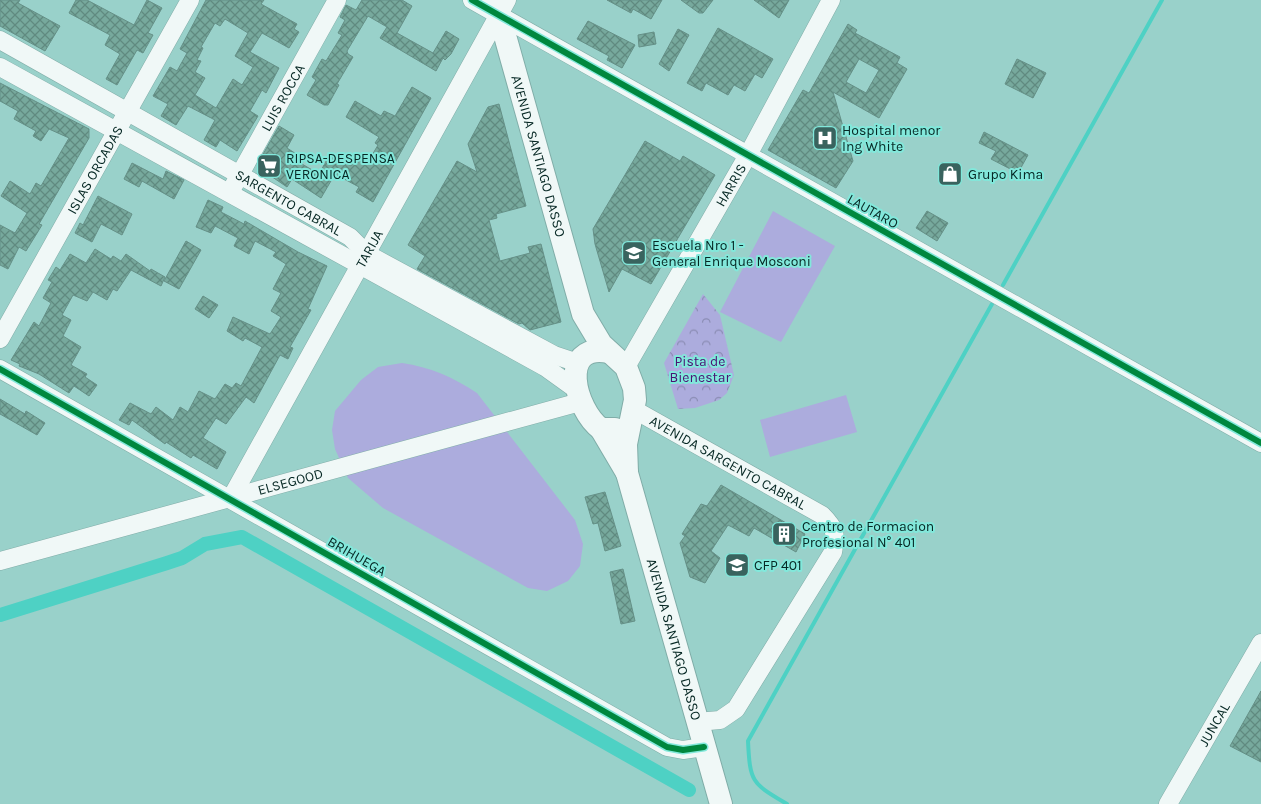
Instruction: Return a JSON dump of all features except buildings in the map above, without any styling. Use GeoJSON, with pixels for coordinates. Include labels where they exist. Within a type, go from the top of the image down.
{"type":"FeatureCollection","features":[{"type":"Feature","properties":{"kind":"main road","name":"AVENIDA SANTIAGO DASSO"},"geometry":{"type":"LineString","coordinates":[[500,5],[583,314],[585,339],[578,396],[589,418],[601,429],[627,473]]}},
{"type":"Feature","properties":{"kind":"main road","name":"AVENIDA SANTIAGO DASSO"},"geometry":{"type":"LineString","coordinates":[[583,314],[595,335],[609,352],[626,366],[634,388],[632,414],[626,444],[627,473],[721,804]]}},
{"type":"Feature","properties":{"kind":"main road"},"geometry":{"type":"LineString","coordinates":[[581,360],[596,351],[609,352]]}},
{"type":"Feature","properties":{"kind":"main road"},"geometry":{"type":"LineString","coordinates":[[601,429],[618,429],[632,414]]}},
{"type":"Feature","properties":{"kind":"street","name":"ISLAS ORCADAS"},"geometry":{"type":"LineString","coordinates":[[0,339],[190,0]]}},
{"type":"Feature","properties":{"kind":"street","name":"LUIS ROCCA"},"geometry":{"type":"LineString","coordinates":[[229,194],[337,0]]}},
{"type":"Feature","properties":{"kind":"street","name":"LAUTARO"},"geometry":{"type":"LineString","coordinates":[[472,0],[500,5],[748,155],[1261,443]]}},
{"type":"Feature","properties":{"kind":"street","name":"HARRIS"},"geometry":{"type":"LineString","coordinates":[[626,366],[748,155],[831,0]]}},
{"type":"Feature","properties":{"kind":"street","name":"TARIJA"},"geometry":{"type":"LineString","coordinates":[[231,498],[363,260],[500,5]]}},
{"type":"Feature","properties":{"kind":"street","name":"SARGENTO CABRAL"},"geometry":{"type":"LineString","coordinates":[[0,40],[350,238],[363,260],[545,367],[578,396]]}},
{"type":"Feature","properties":{"kind":"street","name":"SARGENTO CABRAL"},"geometry":{"type":"LineString","coordinates":[[0,67],[229,194],[554,355],[581,360]]}},
{"type":"Feature","properties":{"kind":"street","name":"BRIHUEGA"},"geometry":{"type":"LineString","coordinates":[[0,369],[231,498],[667,747],[683,750],[704,747]]}},
{"type":"Feature","properties":{"kind":"street","name":"ELSEGOOD"},"geometry":{"type":"LineString","coordinates":[[0,561],[231,498],[578,396]]}},
{"type":"Feature","properties":{"kind":"street","name":"AVENIDA SARGENTO CABRAL"},"geometry":{"type":"LineString","coordinates":[[632,414],[822,515],[834,526],[836,538],[833,552],[736,709],[720,720],[698,722]]}},
{"type":"Feature","properties":{"kind":"street","name":"JUNCAL"},"geometry":{"type":"LineString","coordinates":[[1168,804],[1261,643]]}},
{"type":"Feature","properties":{"kind":"green space"},"geometry":{"type":"Polygon","coordinates":[[[773,211],[835,246],[781,342],[720,312],[773,211]]]}},
{"type":"Feature","properties":{"kind":"green space","name":"Pista de Bienestar"},"geometry":{"type":"Polygon","coordinates":[[[703,294],[720,315],[734,375],[727,393],[719,400],[695,408],[678,409],[664,363],[703,294]]]}},
{"type":"Feature","properties":{"kind":"green space"},"geometry":{"type":"Polygon","coordinates":[[[402,363],[422,367],[441,374],[477,393],[575,520],[583,544],[580,566],[568,581],[547,591],[528,588],[383,508],[348,478],[335,449],[332,430],[335,411],[361,380],[378,367],[402,363]]]}},
{"type":"Feature","properties":{"kind":"green space"},"geometry":{"type":"Polygon","coordinates":[[[846,395],[857,432],[770,457],[760,420],[846,395]]]}},
{"type":"Feature","properties":{"kind":"waterway"},"geometry":{"type":"LineString","coordinates":[[1003,285],[1162,0]]}},
{"type":"Feature","properties":{"kind":"waterway"},"geometry":{"type":"LineString","coordinates":[[787,804],[766,791],[755,780],[750,766],[748,741],[992,304]]}},
{"type":"Feature","properties":{"kind":"waterway"},"geometry":{"type":"LineString","coordinates":[[0,615],[182,558],[205,544],[242,537],[689,790]]}},
{"type":"Feature","properties":{"kind":"cycle path"},"geometry":{"type":"LineString","coordinates":[[472,0],[1261,443]]}},
{"type":"Feature","properties":{"kind":"cycle path"},"geometry":{"type":"LineString","coordinates":[[0,369],[667,747],[683,750],[704,747]]}},
{"type":"Feature","properties":{"kind":"place","name":"Hospital menor Ing White"},"geometry":{"type":"Point","coordinates":[825,138]}},
{"type":"Feature","properties":{"kind":"place","name":"RIPSA-DESPENSA VERONICA"},"geometry":{"type":"Point","coordinates":[269,166]}},
{"type":"Feature","properties":{"kind":"place","name":"Grupo Kima"},"geometry":{"type":"Point","coordinates":[950,174]}},
{"type":"Feature","properties":{"kind":"place","name":"Escuela Nro 1 - General Enrique Mosconi"},"geometry":{"type":"Point","coordinates":[634,253]}},
{"type":"Feature","properties":{"kind":"place","name":"Centro de Formacion Profesional N° 401"},"geometry":{"type":"Point","coordinates":[784,534]}},
{"type":"Feature","properties":{"kind":"place","name":"CFP 401"},"geometry":{"type":"Point","coordinates":[737,565]}}]}
